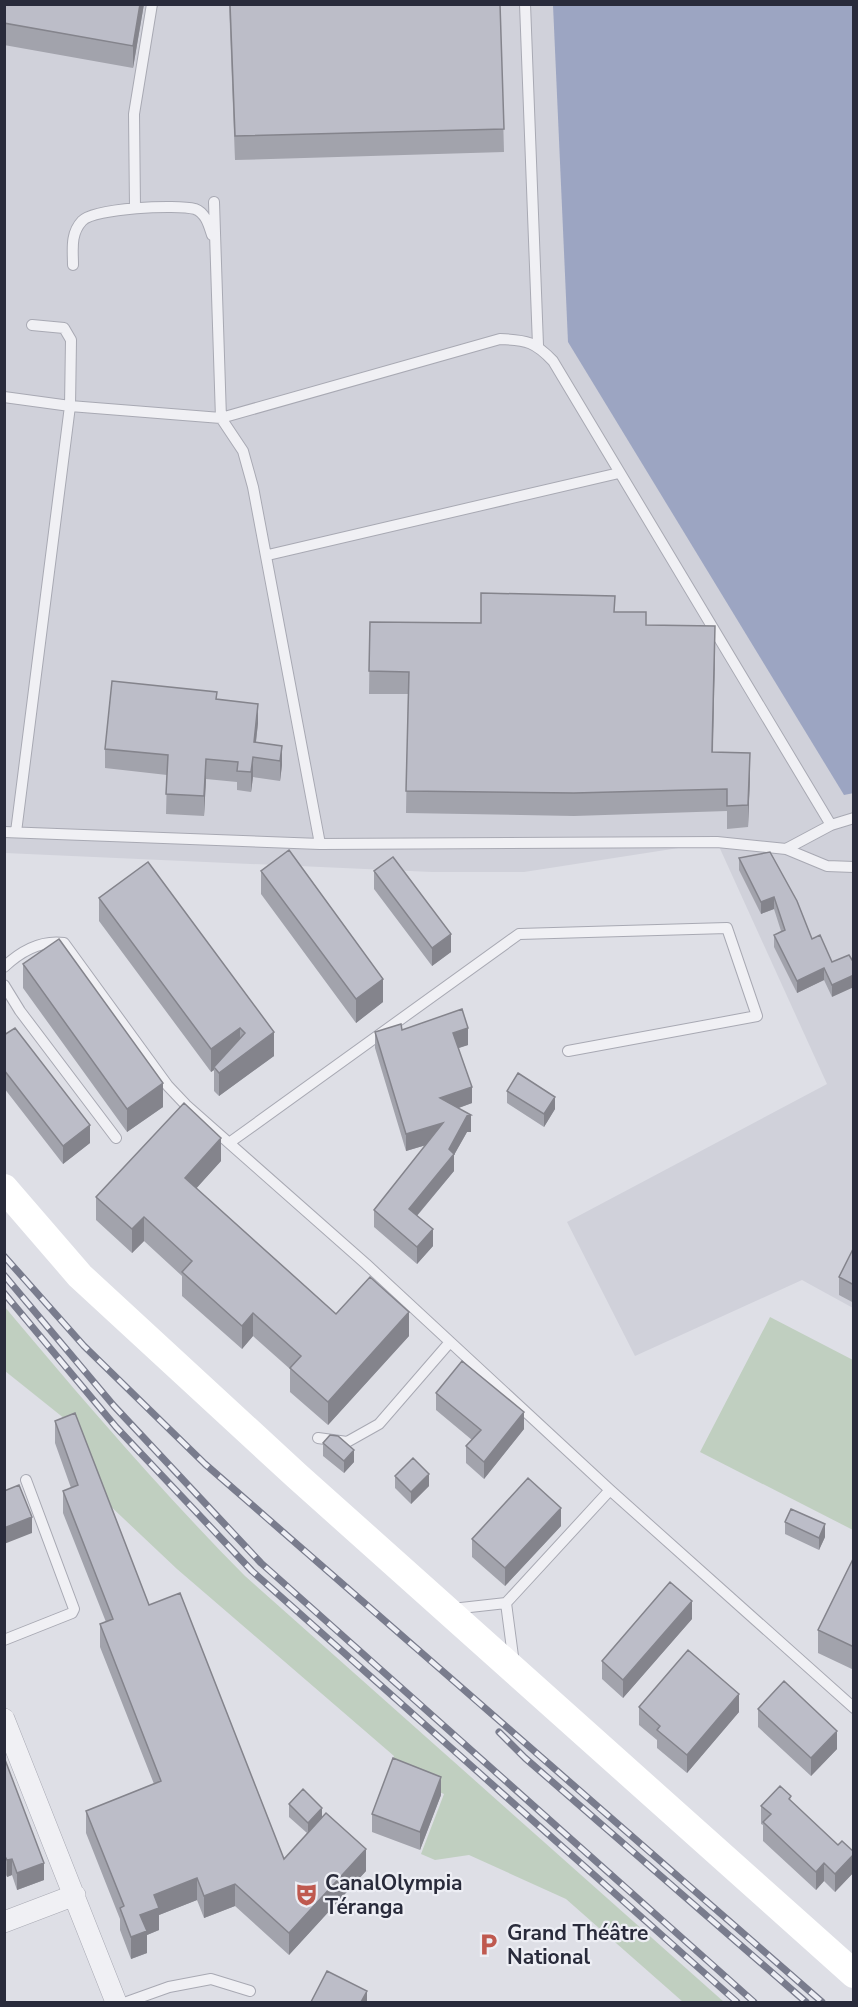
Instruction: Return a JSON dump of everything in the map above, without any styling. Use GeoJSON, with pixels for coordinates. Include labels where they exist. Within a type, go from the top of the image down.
{"type":"FeatureCollection","features":[{"type":"Feature","properties":{"kind":"street"},"geometry":{"type":"LineString","coordinates":[[170,1122],[186,1105]]}},
{"type":"Feature","properties":{"kind":"street"},"geometry":{"type":"LineString","coordinates":[[4,1188],[80,1276],[446,1609],[854,1974]]}},
{"type":"Feature","properties":{"kind":"street"},"geometry":{"type":"LineString","coordinates":[[4,1719],[116,2002]]}},
{"type":"Feature","properties":{"kind":"street"},"geometry":{"type":"LineString","coordinates":[[4,1922],[75,1895]]}},
{"type":"Feature","properties":{"kind":"lane"},"geometry":{"type":"LineString","coordinates":[[135,208],[134,114],[152,4]]}},
{"type":"Feature","properties":{"kind":"lane"},"geometry":{"type":"LineString","coordinates":[[525,4],[538,345]]}},
{"type":"Feature","properties":{"kind":"lane"},"geometry":{"type":"LineString","coordinates":[[214,202],[221,418],[243,451],[268,555],[320,844]]}},
{"type":"Feature","properties":{"kind":"lane"},"geometry":{"type":"LineString","coordinates":[[73,266],[73,235],[82,220],[102,213],[135,208],[196,210],[205,216],[216,244]]}},
{"type":"Feature","properties":{"kind":"lane"},"geometry":{"type":"LineString","coordinates":[[32,325],[64,328],[69,333],[71,340],[70,406],[10,832],[320,844],[717,842],[786,849],[827,866],[854,867]]}},
{"type":"Feature","properties":{"kind":"lane"},"geometry":{"type":"LineString","coordinates":[[4,397],[70,406],[221,418],[500,339],[522,340],[538,345],[553,361],[831,825]]}},
{"type":"Feature","properties":{"kind":"lane"},"geometry":{"type":"LineString","coordinates":[[268,555],[619,473]]}},
{"type":"Feature","properties":{"kind":"lane"},"geometry":{"type":"LineString","coordinates":[[786,849],[831,825],[854,818]]}},
{"type":"Feature","properties":{"kind":"lane"},"geometry":{"type":"LineString","coordinates":[[229,1143],[519,934],[727,928],[757,1016],[568,1051]]}},
{"type":"Feature","properties":{"kind":"lane"},"geometry":{"type":"LineString","coordinates":[[4,967],[28,949],[49,941],[64,943],[168,1086],[186,1105],[854,1708]]}},
{"type":"Feature","properties":{"kind":"lane"},"geometry":{"type":"LineString","coordinates":[[4,985],[20,1011],[116,1138]]}},
{"type":"Feature","properties":{"kind":"lane"},"geometry":{"type":"LineString","coordinates":[[318,1438],[347,1442],[379,1424],[450,1342]]}},
{"type":"Feature","properties":{"kind":"lane"},"geometry":{"type":"LineString","coordinates":[[4,1640],[72,1613],[74,1609],[26,1480]]}},
{"type":"Feature","properties":{"kind":"lane"},"geometry":{"type":"LineString","coordinates":[[446,1609],[507,1603],[610,1490]]}},
{"type":"Feature","properties":{"kind":"lane"},"geometry":{"type":"LineString","coordinates":[[507,1603],[515,1671]]}},
{"type":"Feature","properties":{"kind":"lane"},"geometry":{"type":"LineString","coordinates":[[127,2002],[169,1987],[211,1979],[250,1991]]}},
{"type":"Feature","properties":{"kind":"shaded area"},"geometry":{"type":"Polygon","coordinates":[[[4,5],[853,5],[853,1308],[802,1280],[635,1356],[567,1222],[827,1084],[717,842],[524,872],[432,872],[5,853],[4,5]]]}},
{"type":"Feature","properties":{"kind":"green space"},"geometry":{"type":"Polygon","coordinates":[[[4,1306],[122,1444],[245,1576],[724,2002],[683,2002],[566,1899],[469,1855],[435,1860],[421,1854],[444,1794],[389,1771],[394,1756],[177,1569],[105,1501],[70,1423],[5,1371],[4,1306]]]}},
{"type":"Feature","properties":{"kind":"green space"},"geometry":{"type":"Polygon","coordinates":[[[770,1317],[853,1360],[853,1530],[700,1452],[770,1317]]]}},
{"type":"Feature","properties":{"kind":"water"},"geometry":{"type":"Polygon","coordinates":[[[553,5],[853,5],[854,793],[844,795],[568,342],[553,5]]]}},
{"type":"Feature","properties":{"kind":"building"},"geometry":{"type":"Polygon","coordinates":[[[4,4],[140,4],[133,46],[4,23],[4,4]]]}},
{"type":"Feature","properties":{"kind":"building"},"geometry":{"type":"Polygon","coordinates":[[[230,4],[500,4],[504,129],[235,136],[230,4]]]}},
{"type":"Feature","properties":{"kind":"building"},"geometry":{"type":"Polygon","coordinates":[[[481,593],[615,596],[614,612],[646,612],[646,625],[715,626],[712,752],[750,753],[748,805],[727,806],[727,789],[574,793],[406,791],[409,672],[369,671],[370,622],[481,623],[481,593]]]}},
{"type":"Feature","properties":{"kind":"building"},"geometry":{"type":"Polygon","coordinates":[[[112,681],[217,692],[216,699],[258,704],[254,742],[282,746],[280,761],[253,757],[251,772],[237,771],[238,762],[206,759],[204,796],[166,794],[168,755],[105,749],[112,681]]]}},
{"type":"Feature","properties":{"kind":"building"},"geometry":{"type":"Polygon","coordinates":[[[289,850],[383,979],[356,999],[261,871],[289,850]]]}},
{"type":"Feature","properties":{"kind":"building"},"geometry":{"type":"Polygon","coordinates":[[[770,852],[797,901],[812,939],[820,935],[832,962],[849,955],[854,963],[854,975],[832,985],[824,968],[797,981],[774,935],[785,930],[774,897],[761,902],[739,858],[770,852]]]}},
{"type":"Feature","properties":{"kind":"building"},"geometry":{"type":"Polygon","coordinates":[[[393,857],[451,934],[432,948],[374,871],[393,857]]]}},
{"type":"Feature","properties":{"kind":"building"},"geometry":{"type":"Polygon","coordinates":[[[148,862],[274,1032],[219,1073],[214,1067],[245,1033],[240,1028],[211,1049],[99,898],[148,862]]]}},
{"type":"Feature","properties":{"kind":"building"},"geometry":{"type":"Polygon","coordinates":[[[59,939],[163,1083],[127,1109],[23,964],[59,939]]]}},
{"type":"Feature","properties":{"kind":"building"},"geometry":{"type":"Polygon","coordinates":[[[462,1009],[468,1028],[453,1033],[472,1087],[440,1098],[471,1115],[467,1116],[449,1149],[454,1154],[409,1209],[433,1229],[417,1247],[374,1210],[443,1123],[406,1134],[375,1032],[401,1024],[402,1030],[462,1009]]]}},
{"type":"Feature","properties":{"kind":"building"},"geometry":{"type":"Polygon","coordinates":[[[15,1028],[90,1125],[63,1146],[4,1070],[4,1035],[15,1028]]]}},
{"type":"Feature","properties":{"kind":"building"},"geometry":{"type":"Polygon","coordinates":[[[518,1073],[555,1097],[544,1114],[507,1091],[518,1073]]]}},
{"type":"Feature","properties":{"kind":"building"},"geometry":{"type":"Polygon","coordinates":[[[184,1103],[221,1138],[185,1178],[336,1314],[370,1277],[409,1312],[328,1402],[290,1368],[301,1356],[253,1313],[242,1326],[182,1272],[192,1261],[144,1217],[132,1229],[96,1197],[184,1103]]]}},
{"type":"Feature","properties":{"kind":"building"},"geometry":{"type":"Polygon","coordinates":[[[854,1247],[854,1285],[839,1277],[854,1247]]]}},
{"type":"Feature","properties":{"kind":"building"},"geometry":{"type":"Polygon","coordinates":[[[462,1361],[524,1412],[484,1462],[466,1446],[481,1430],[436,1393],[462,1361]]]}},
{"type":"Feature","properties":{"kind":"building"},"geometry":{"type":"Polygon","coordinates":[[[75,1413],[149,1605],[180,1593],[284,1859],[326,1813],[366,1849],[289,1933],[235,1884],[204,1896],[197,1878],[154,1895],[159,1908],[140,1915],[147,1931],[131,1937],[120,1908],[124,1906],[86,1811],[161,1781],[100,1624],[113,1619],[63,1491],[78,1485],[55,1421],[75,1413]]]}},
{"type":"Feature","properties":{"kind":"building"},"geometry":{"type":"Polygon","coordinates":[[[330,1435],[338,1436],[354,1450],[344,1461],[323,1443],[330,1435]]]}},
{"type":"Feature","properties":{"kind":"building"},"geometry":{"type":"Polygon","coordinates":[[[413,1458],[429,1474],[411,1492],[395,1476],[413,1458]]]}},
{"type":"Feature","properties":{"kind":"building"},"geometry":{"type":"Polygon","coordinates":[[[528,1478],[561,1508],[505,1568],[472,1539],[528,1478]]]}},
{"type":"Feature","properties":{"kind":"building"},"geometry":{"type":"Polygon","coordinates":[[[19,1485],[32,1517],[4,1528],[4,1491],[19,1485]]]}},
{"type":"Feature","properties":{"kind":"building"},"geometry":{"type":"Polygon","coordinates":[[[791,1509],[825,1524],[819,1538],[785,1522],[791,1509]]]}},
{"type":"Feature","properties":{"kind":"building"},"geometry":{"type":"Polygon","coordinates":[[[854,1557],[854,1647],[818,1630],[854,1557]]]}},
{"type":"Feature","properties":{"kind":"building"},"geometry":{"type":"Polygon","coordinates":[[[670,1582],[692,1601],[623,1680],[602,1661],[670,1582]]]}},
{"type":"Feature","properties":{"kind":"building"},"geometry":{"type":"Polygon","coordinates":[[[688,1650],[739,1694],[687,1755],[657,1730],[660,1726],[639,1707],[688,1650]]]}},
{"type":"Feature","properties":{"kind":"building"},"geometry":{"type":"Polygon","coordinates":[[[784,1681],[837,1731],[811,1758],[758,1709],[784,1681]]]}},
{"type":"Feature","properties":{"kind":"building"},"geometry":{"type":"Polygon","coordinates":[[[4,1757],[44,1863],[17,1873],[12,1859],[7,1860],[4,1855],[4,1757]]]}},
{"type":"Feature","properties":{"kind":"building"},"geometry":{"type":"Polygon","coordinates":[[[393,1758],[441,1777],[420,1832],[372,1814],[393,1758]]]}},
{"type":"Feature","properties":{"kind":"building"},"geometry":{"type":"Polygon","coordinates":[[[780,1786],[791,1796],[789,1799],[838,1845],[842,1841],[854,1852],[835,1874],[824,1863],[816,1872],[763,1822],[771,1814],[761,1806],[780,1786]]]}},
{"type":"Feature","properties":{"kind":"building"},"geometry":{"type":"Polygon","coordinates":[[[303,1789],[322,1808],[308,1823],[289,1804],[303,1789]]]}},
{"type":"Feature","properties":{"kind":"building"},"geometry":{"type":"Polygon","coordinates":[[[327,1971],[367,1991],[361,2002],[311,2002],[327,1971]]]}},
{"type":"Feature","properties":{"kind":"railway"},"geometry":{"type":"LineString","coordinates":[[4,1256],[84,1346],[205,1464],[822,2002]]}},
{"type":"Feature","properties":{"kind":"railway"},"geometry":{"type":"LineString","coordinates":[[4,1275],[114,1406],[261,1563],[754,2002]]}},
{"type":"Feature","properties":{"kind":"railway"},"geometry":{"type":"LineString","coordinates":[[4,1293],[116,1427],[252,1571],[737,2002]]}},
{"type":"Feature","properties":{"kind":"railway"},"geometry":{"type":"LineString","coordinates":[[499,1732],[525,1758],[806,2002]]}},
{"type":"Feature","properties":{"kind":"place","name":"CanalOlympia Téranga"},"geometry":{"type":"Point","coordinates":[307,1895]}},
{"type":"Feature","properties":{"kind":"place","name":"Grand Théâtre National"},"geometry":{"type":"Point","coordinates":[489,1945]}}]}
